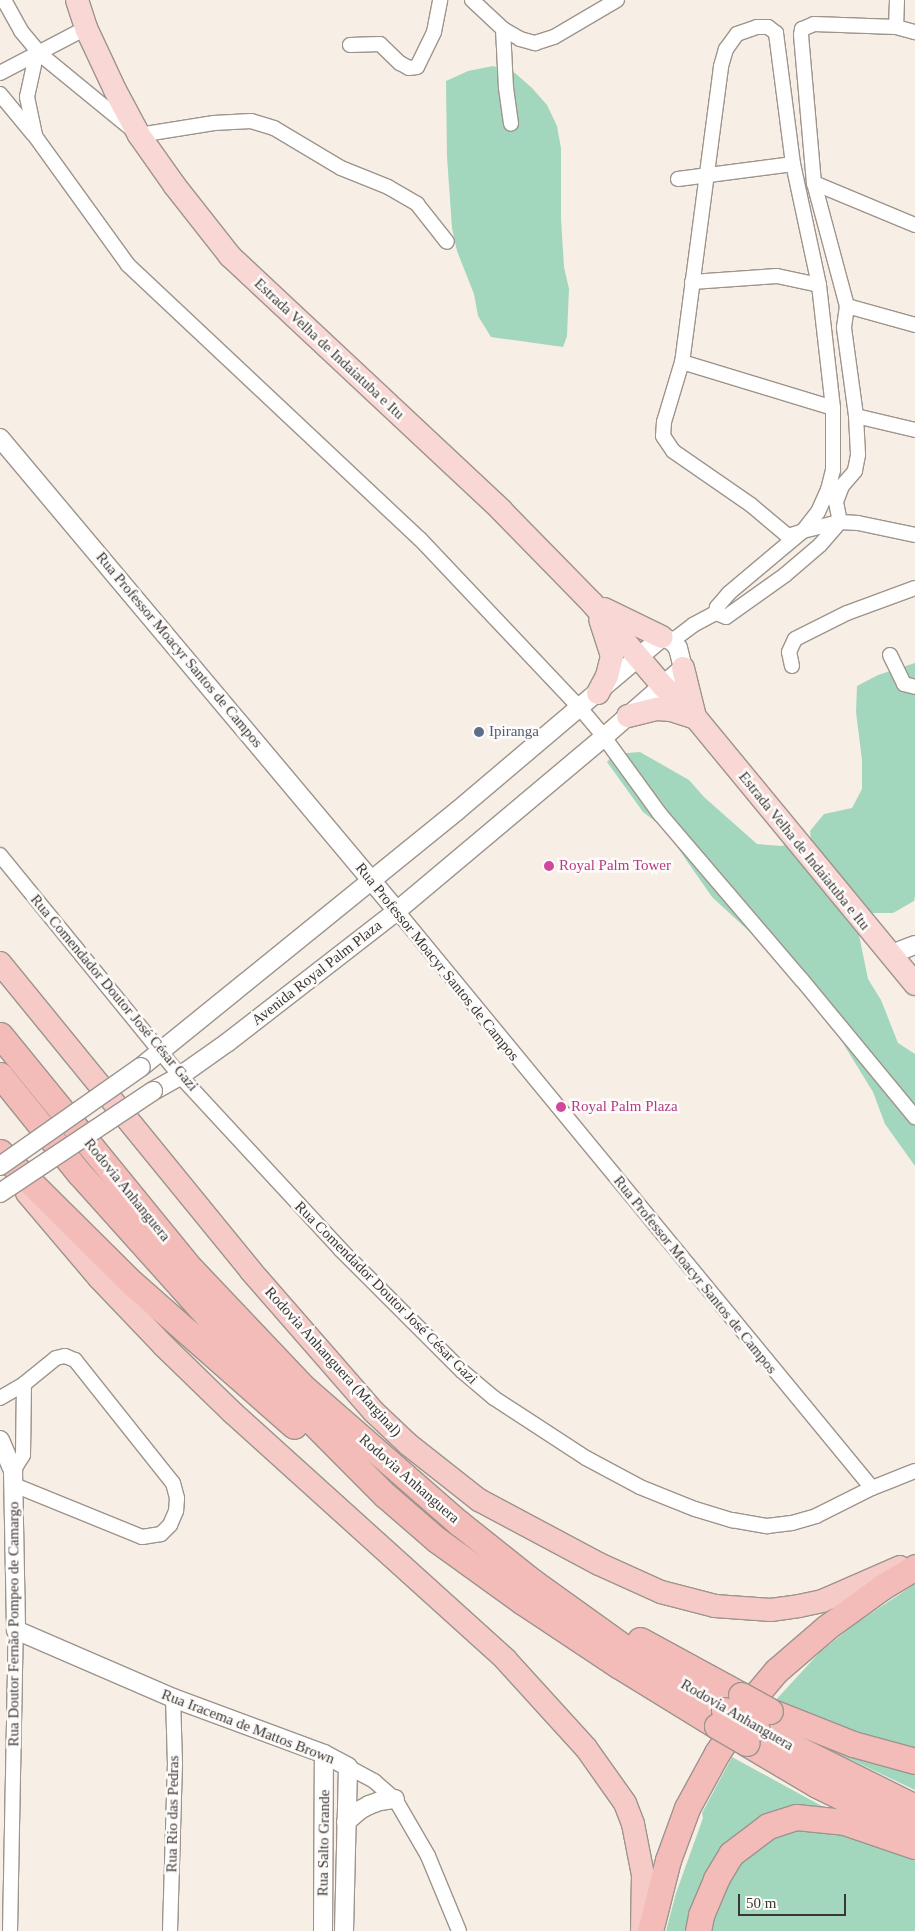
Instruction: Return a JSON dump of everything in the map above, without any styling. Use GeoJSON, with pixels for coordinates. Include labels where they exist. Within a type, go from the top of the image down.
{"type":"FeatureCollection","features":[{"type":"Feature","properties":{"kind":"highway","name":"Rodovia Anhanguera (Marginal)"},"geometry":{"type":"LineString","coordinates":[[0,963],[251,1271],[374,1412],[439,1470],[479,1500],[608,1568],[661,1592],[715,1606],[771,1610],[822,1601],[915,1562]]}},
{"type":"Feature","properties":{"kind":"highway","name":"Rodovia Anhanguera"},"geometry":{"type":"LineString","coordinates":[[0,1035],[192,1270],[243,1326],[304,1388],[372,1448],[533,1582],[635,1655],[758,1728],[915,1807]]}},
{"type":"Feature","properties":{"kind":"highway","name":"Rodovia Anhanguera"},"geometry":{"type":"LineString","coordinates":[[0,1075],[80,1174],[208,1318],[385,1495],[437,1540],[523,1602],[618,1665],[728,1711]]}},
{"type":"Feature","properties":{"kind":"highway"},"geometry":{"type":"LineString","coordinates":[[0,1152],[132,1283],[319,1447],[385,1495]]}},
{"type":"Feature","properties":{"kind":"highway"},"geometry":{"type":"LineString","coordinates":[[0,1161],[99,1278],[164,1346],[233,1413],[505,1660],[586,1748],[625,1803],[634,1824],[643,1875],[642,1931]]}},
{"type":"Feature","properties":{"kind":"highway"},"geometry":{"type":"LineString","coordinates":[[650,1931],[668,1860],[688,1808],[717,1753],[755,1696],[776,1671],[827,1627],[882,1587],[915,1567]]}},
{"type":"Feature","properties":{"kind":"highway"},"geometry":{"type":"LineString","coordinates":[[728,1711],[758,1728],[853,1744],[915,1761]]}},
{"type":"Feature","properties":{"kind":"highway","name":"Rodovia Anhanguera"},"geometry":{"type":"LineString","coordinates":[[758,1728],[817,1785],[915,1832]]}},
{"type":"Feature","properties":{"kind":"highway"},"geometry":{"type":"LineString","coordinates":[[698,1931],[701,1915],[716,1879],[731,1854],[768,1826],[796,1817],[844,1822],[915,1846]]}},
{"type":"Feature","properties":{"kind":"main road","name":"Estrada Velha de Indaiatuba e Itu"},"geometry":{"type":"LineString","coordinates":[[77,0],[86,28],[115,90],[139,135],[191,208],[230,256],[501,510],[592,603],[663,686],[695,718],[889,955],[915,984]]}},
{"type":"Feature","properties":{"kind":"main road"},"geometry":{"type":"LineString","coordinates":[[592,603],[667,639]]}},
{"type":"Feature","properties":{"kind":"main road"},"geometry":{"type":"LineString","coordinates":[[592,603],[605,630],[612,656],[608,676],[598,693]]}},
{"type":"Feature","properties":{"kind":"main road"},"geometry":{"type":"LineString","coordinates":[[683,668],[695,718]]}},
{"type":"Feature","properties":{"kind":"main road"},"geometry":{"type":"LineString","coordinates":[[628,716],[657,709],[671,710],[695,718]]}},
{"type":"Feature","properties":{"kind":"street"},"geometry":{"type":"LineString","coordinates":[[4,0],[21,31],[38,55],[139,135],[214,124],[251,121],[274,128],[341,168],[388,187],[417,204],[447,242]]}},
{"type":"Feature","properties":{"kind":"street"},"geometry":{"type":"LineString","coordinates":[[350,45],[380,44],[400,63],[409,68],[417,67],[434,32],[440,0]]}},
{"type":"Feature","properties":{"kind":"street"},"geometry":{"type":"LineString","coordinates":[[472,0],[503,29],[520,39],[535,42],[543,42],[617,0]]}},
{"type":"Feature","properties":{"kind":"street"},"geometry":{"type":"LineString","coordinates":[[896,27],[897,0]]}},
{"type":"Feature","properties":{"kind":"street"},"geometry":{"type":"LineString","coordinates":[[840,522],[836,502],[842,486],[855,471],[858,455],[856,416],[844,328],[847,306],[814,183],[801,35],[802,29],[814,24],[896,27],[915,32]]}},
{"type":"Feature","properties":{"kind":"street"},"geometry":{"type":"LineString","coordinates":[[716,613],[717,607],[729,593],[803,531],[828,490],[833,470],[833,408],[819,285],[793,164],[777,36],[768,27],[746,30],[737,34],[726,49],[721,67],[682,362],[664,422],[662,436],[673,451],[751,505],[788,536],[803,531],[840,522],[858,523],[915,536]]}},
{"type":"Feature","properties":{"kind":"street"},"geometry":{"type":"LineString","coordinates":[[0,73],[38,55],[86,28]]}},
{"type":"Feature","properties":{"kind":"street"},"geometry":{"type":"LineString","coordinates":[[503,29],[506,88],[511,124]]}},
{"type":"Feature","properties":{"kind":"street"},"geometry":{"type":"LineString","coordinates":[[777,36],[801,35]]}},
{"type":"Feature","properties":{"kind":"street"},"geometry":{"type":"LineString","coordinates":[[35,136],[27,96],[38,55]]}},
{"type":"Feature","properties":{"kind":"street"},"geometry":{"type":"LineString","coordinates":[[0,94],[35,136],[128,265],[420,539],[580,708],[604,736],[660,814],[802,980],[915,1117]]}},
{"type":"Feature","properties":{"kind":"street"},"geometry":{"type":"LineString","coordinates":[[678,178],[793,164]]}},
{"type":"Feature","properties":{"kind":"street"},"geometry":{"type":"LineString","coordinates":[[814,183],[915,225]]}},
{"type":"Feature","properties":{"kind":"street"},"geometry":{"type":"LineString","coordinates":[[692,282],[777,276],[819,285]]}},
{"type":"Feature","properties":{"kind":"street"},"geometry":{"type":"LineString","coordinates":[[847,306],[915,325]]}},
{"type":"Feature","properties":{"kind":"street"},"geometry":{"type":"LineString","coordinates":[[682,362],[833,408]]}},
{"type":"Feature","properties":{"kind":"street"},"geometry":{"type":"LineString","coordinates":[[856,416],[915,430]]}},
{"type":"Feature","properties":{"kind":"street","name":"Rua Professor Moacyr Santos de Campos"},"geometry":{"type":"LineString","coordinates":[[0,438],[397,911],[872,1488]]}},
{"type":"Feature","properties":{"kind":"street"},"geometry":{"type":"LineString","coordinates":[[716,613],[726,617],[785,575],[820,546],[840,522]]}},
{"type":"Feature","properties":{"kind":"street"},"geometry":{"type":"LineString","coordinates":[[792,666],[789,652],[794,640],[847,613],[915,588]]}},
{"type":"Feature","properties":{"kind":"street"},"geometry":{"type":"LineString","coordinates":[[0,1166],[161,1052],[371,881],[639,657],[667,639],[716,613]]}},
{"type":"Feature","properties":{"kind":"street"},"geometry":{"type":"LineString","coordinates":[[667,639],[680,652],[683,668]]}},
{"type":"Feature","properties":{"kind":"street"},"geometry":{"type":"LineString","coordinates":[[890,655],[904,684],[915,687]]}},
{"type":"Feature","properties":{"kind":"street","name":"Avenida Royal Palm Plaza"},"geometry":{"type":"LineString","coordinates":[[0,1193],[153,1091],[180,1076],[236,1036],[397,911],[683,668]]}},
{"type":"Feature","properties":{"kind":"street","name":"Rua Comendador Doutor José César Gazi"},"geometry":{"type":"LineString","coordinates":[[0,855],[180,1076],[336,1245],[462,1371],[494,1398],[586,1458],[640,1487],[695,1510],[732,1520],[767,1526],[792,1523],[816,1516],[872,1488],[915,1471]]}},
{"type":"Feature","properties":{"kind":"street"},"geometry":{"type":"LineString","coordinates":[[889,955],[915,945]]}},
{"type":"Feature","properties":{"kind":"street"},"geometry":{"type":"LineString","coordinates":[[0,1398],[24,1384],[56,1358],[65,1356],[75,1360],[173,1483],[177,1498],[176,1512],[170,1525],[161,1534],[142,1537],[14,1478],[23,1455],[24,1384]]}},
{"type":"Feature","properties":{"kind":"street","name":"Rua Doutor Fernão Pompeo de Camargo"},"geometry":{"type":"LineString","coordinates":[[0,1440],[14,1478],[16,1630],[10,1931]]}},
{"type":"Feature","properties":{"kind":"street","name":"Rua Iracema de Mattos Brown"},"geometry":{"type":"LineString","coordinates":[[16,1630],[173,1698],[324,1754],[374,1781],[396,1799],[428,1856],[459,1931]]}},
{"type":"Feature","properties":{"kind":"street","name":"Rua Rio das Pedras"},"geometry":{"type":"LineString","coordinates":[[170,1931],[176,1764],[173,1698]]}},
{"type":"Feature","properties":{"kind":"street","name":"Rua Salto Grande"},"geometry":{"type":"LineString","coordinates":[[323,1931],[324,1754]]}},
{"type":"Feature","properties":{"kind":"street"},"geometry":{"type":"LineString","coordinates":[[344,1931],[348,1766]]}},
{"type":"Feature","properties":{"kind":"street"},"geometry":{"type":"LineString","coordinates":[[346,1822],[369,1805],[380,1801],[396,1799]]}},
{"type":"Feature","properties":{"kind":"green space"},"geometry":{"type":"Polygon","coordinates":[[[493,66],[515,73],[532,88],[547,105],[557,126],[561,148],[561,218],[564,267],[569,289],[567,336],[563,347],[491,337],[478,316],[474,294],[457,251],[452,228],[447,157],[446,81],[468,71],[493,66]]]}},
{"type":"Feature","properties":{"kind":"green space"},"geometry":{"type":"Polygon","coordinates":[[[915,663],[914,901],[893,913],[867,913],[861,910],[859,935],[868,979],[881,1000],[898,1043],[915,1054],[915,1166],[885,1124],[873,1092],[822,1009],[790,969],[712,897],[664,828],[643,812],[607,762],[614,754],[640,752],[689,780],[704,797],[757,844],[781,846],[811,840],[810,831],[824,814],[852,808],[862,789],[862,760],[856,712],[857,686],[878,675],[915,663]]]}},
{"type":"Feature","properties":{"kind":"green space"},"geometry":{"type":"Polygon","coordinates":[[[915,1584],[915,1751],[896,1748],[773,1703],[820,1652],[855,1624],[915,1584]]]}},
{"type":"Feature","properties":{"kind":"green space"},"geometry":{"type":"Polygon","coordinates":[[[816,1743],[900,1771],[915,1773],[915,1790],[816,1743]]]}},
{"type":"Feature","properties":{"kind":"green space"},"geometry":{"type":"Polygon","coordinates":[[[732,1757],[831,1811],[793,1810],[693,1902],[685,1931],[666,1931],[676,1893],[703,1818],[702,1813],[732,1757]]]}},
{"type":"Feature","properties":{"kind":"green space"},"geometry":{"type":"Polygon","coordinates":[[[793,1827],[826,1827],[915,1859],[915,1931],[703,1931],[744,1851],[793,1827]]]}},
{"type":"Feature","properties":{"kind":"place","name":"Ipiranga"},"geometry":{"type":"Point","coordinates":[479,732]}},
{"type":"Feature","properties":{"kind":"place","name":"Royal Palm Tower"},"geometry":{"type":"Point","coordinates":[549,866]}},
{"type":"Feature","properties":{"kind":"place","name":"Royal Palm Plaza"},"geometry":{"type":"Point","coordinates":[561,1107]}}]}
